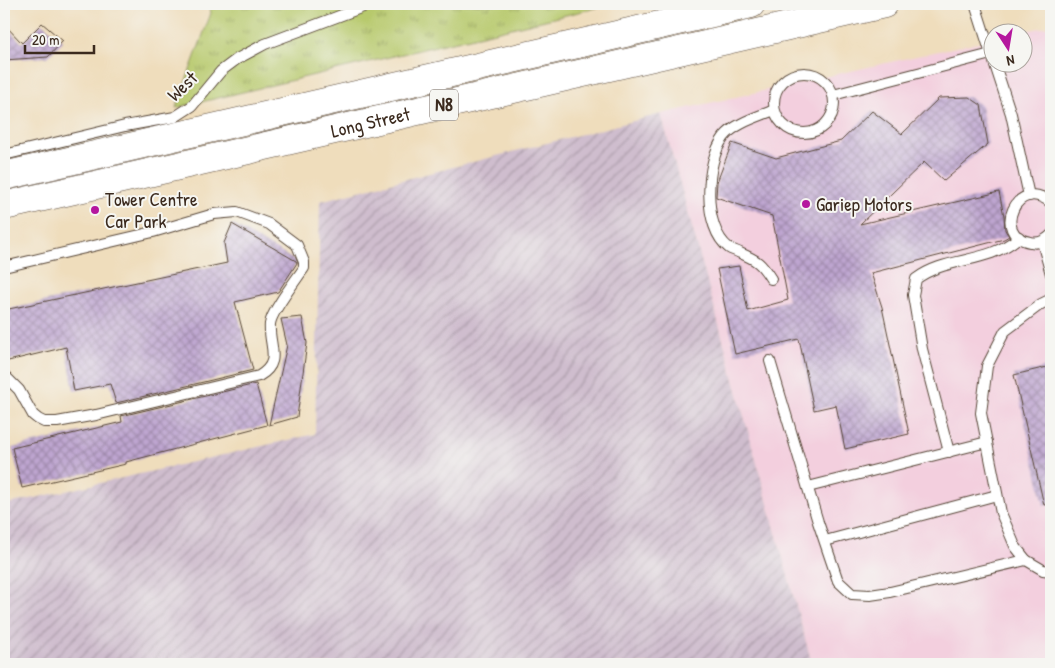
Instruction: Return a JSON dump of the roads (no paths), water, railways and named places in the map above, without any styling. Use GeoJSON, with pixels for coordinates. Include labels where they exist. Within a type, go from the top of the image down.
{"type":"FeatureCollection","features":[{"type":"Feature","properties":{"kind":"highway","name":"Long Street"},"geometry":{"type":"LineString","coordinates":[[4,176],[747,4]]}},
{"type":"Feature","properties":{"kind":"highway","name":"Long Street"},"geometry":{"type":"LineString","coordinates":[[4,206],[884,4]]}},
{"type":"Feature","properties":{"kind":"lane","name":"West"},"geometry":{"type":"LineString","coordinates":[[4,155],[125,126],[175,117],[192,106],[221,70],[237,59],[265,44],[371,4]]}},
{"type":"Feature","properties":{"kind":"lane"},"geometry":{"type":"LineString","coordinates":[[975,4],[982,25]]}},
{"type":"Feature","properties":{"kind":"lane"},"geometry":{"type":"LineString","coordinates":[[833,95],[982,61]]}},
{"type":"Feature","properties":{"kind":"lane"},"geometry":{"type":"LineString","coordinates":[[802,72],[821,78],[829,86],[833,95],[834,106],[831,116],[825,124],[816,130],[806,133],[791,130],[778,120],[774,110],[773,100],[776,90],[782,81],[791,75],[802,72]]}},
{"type":"Feature","properties":{"kind":"lane"},"geometry":{"type":"LineString","coordinates":[[998,72],[1011,114],[1029,196]]}},
{"type":"Feature","properties":{"kind":"lane"},"geometry":{"type":"LineString","coordinates":[[771,279],[763,266],[756,260],[729,248],[716,231],[709,197],[716,153],[724,138],[735,128],[774,110]]}},
{"type":"Feature","properties":{"kind":"lane"},"geometry":{"type":"LineString","coordinates":[[1051,203],[1037,195],[1029,196],[1016,203],[1012,210],[1010,225],[1019,237],[1026,242],[1042,242],[1051,235]]}},
{"type":"Feature","properties":{"kind":"lane"},"geometry":{"type":"LineString","coordinates":[[4,267],[153,232],[214,214],[237,212],[269,224],[283,234],[297,245],[304,262],[304,268],[273,314],[270,324],[273,358],[268,371],[259,376],[96,415],[57,422],[44,422],[38,420],[33,415],[19,390],[4,375]]}},
{"type":"Feature","properties":{"kind":"lane"},"geometry":{"type":"LineString","coordinates":[[949,452],[922,348],[913,295],[916,279],[932,269],[976,259],[1001,250],[1019,237]]}},
{"type":"Feature","properties":{"kind":"lane"},"geometry":{"type":"LineString","coordinates":[[1042,242],[1051,274]]}},
{"type":"Feature","properties":{"kind":"lane"},"geometry":{"type":"LineString","coordinates":[[1051,299],[1041,304],[1005,331],[987,366],[981,413],[1001,513],[1015,546],[1026,560],[1043,570],[1051,571]]}},
{"type":"Feature","properties":{"kind":"lane"},"geometry":{"type":"LineString","coordinates":[[770,361],[838,581],[852,594],[870,595],[890,592],[1026,560]]}},
{"type":"Feature","properties":{"kind":"lane"},"geometry":{"type":"LineString","coordinates":[[808,487],[987,442]]}},
{"type":"Feature","properties":{"kind":"lane"},"geometry":{"type":"LineString","coordinates":[[825,541],[997,495]]}},
{"type":"Feature","properties":{"kind":"place","name":"Gariep Motors"},"geometry":{"type":"Point","coordinates":[806,204]}},
{"type":"Feature","properties":{"kind":"place","name":"Tower Centre Car Park"},"geometry":{"type":"Point","coordinates":[95,210]}}]}
